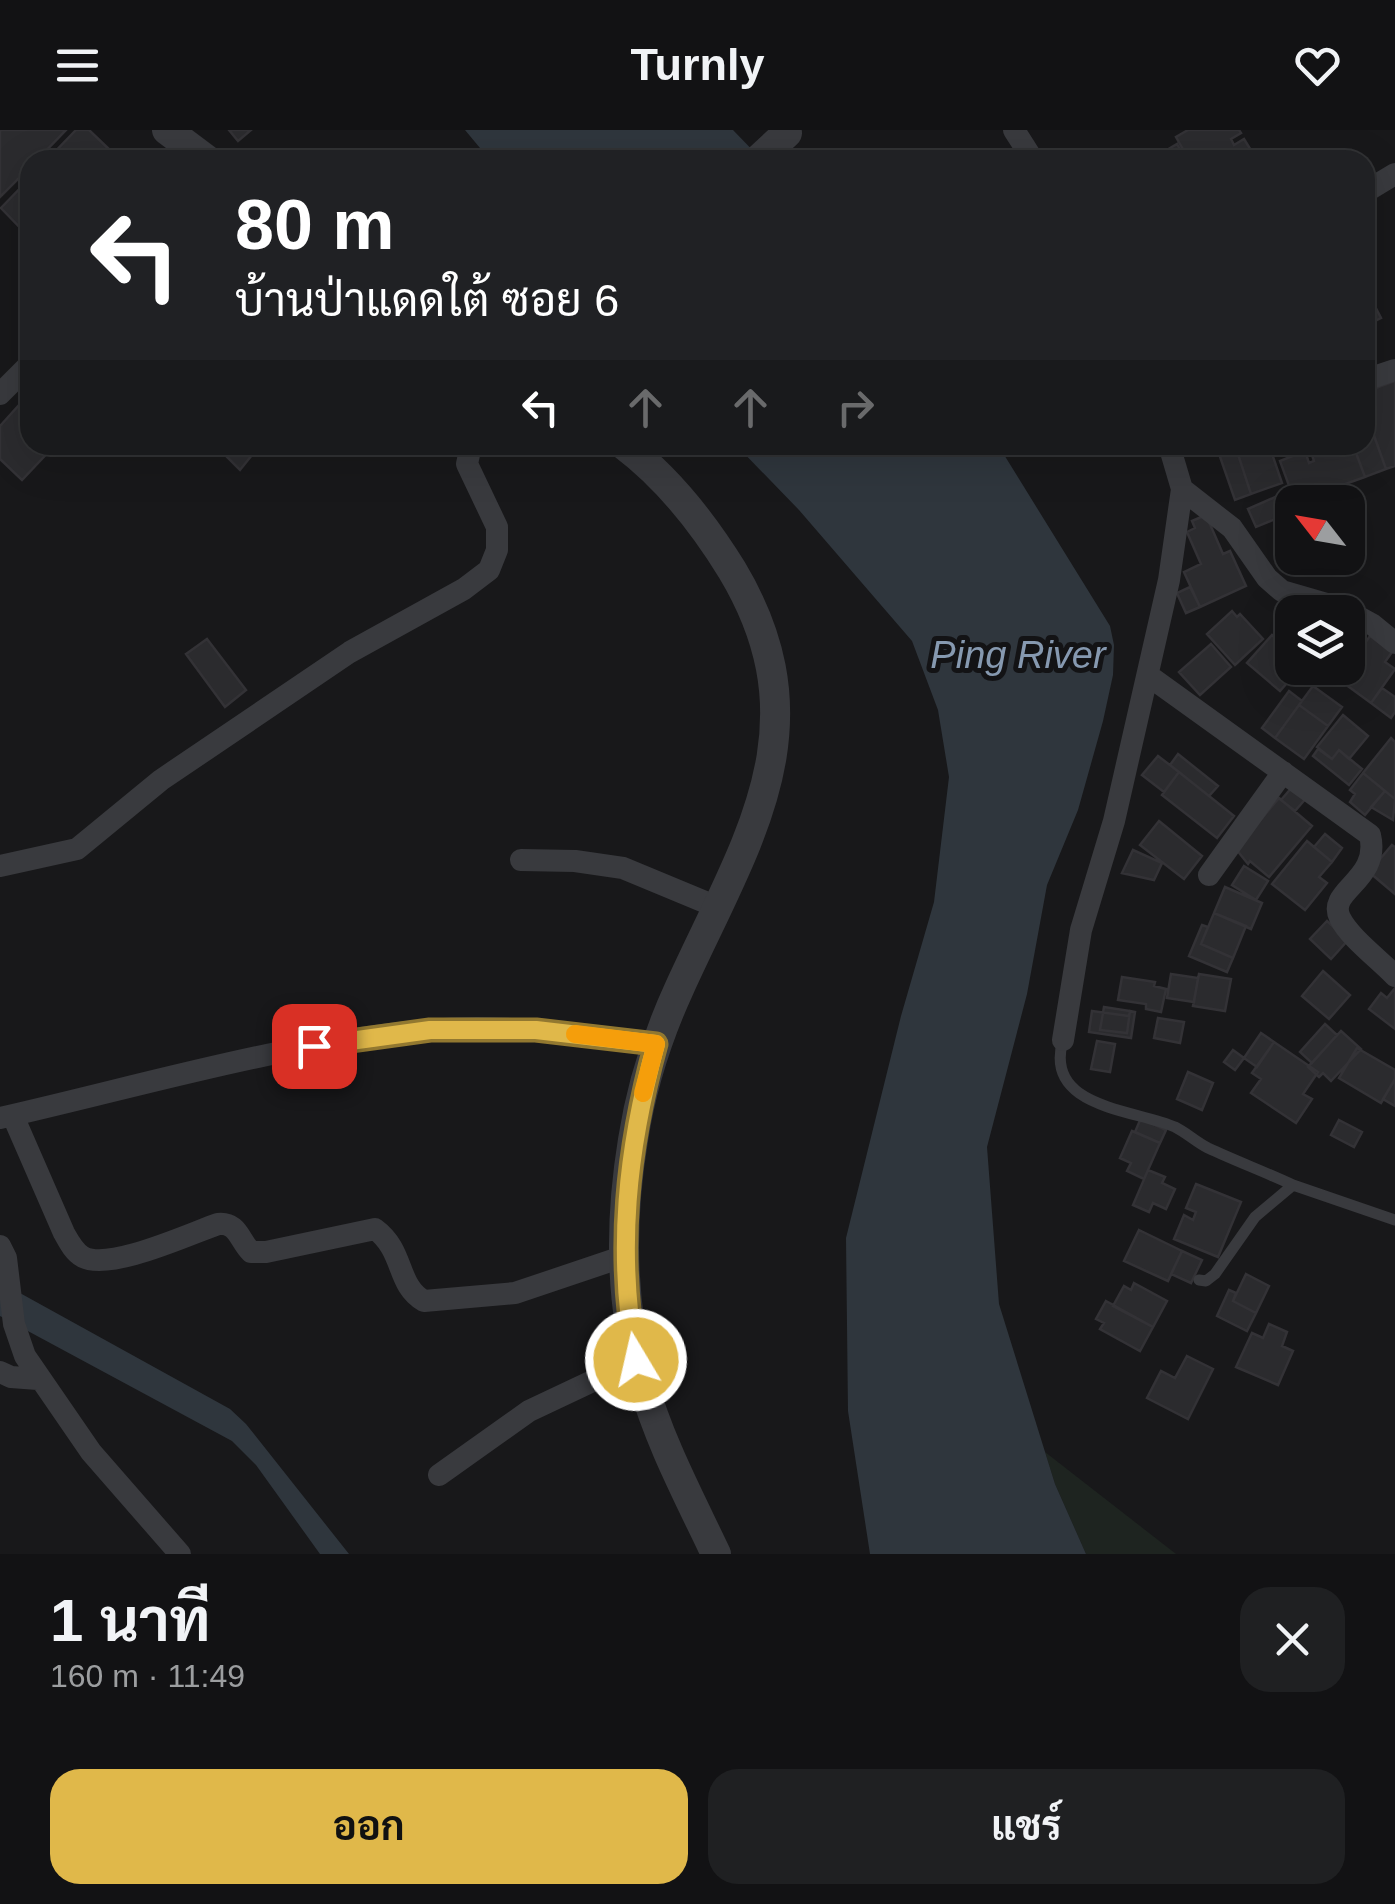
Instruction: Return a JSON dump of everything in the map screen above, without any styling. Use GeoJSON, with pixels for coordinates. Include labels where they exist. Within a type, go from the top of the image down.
{"type":"FeatureCollection","features":[{"type":"Feature","properties":{"kind":"street"},"geometry":{"type":"LineString","coordinates":[[768,150],[788,131]]}},
{"type":"Feature","properties":{"kind":"street"},"geometry":{"type":"LineString","coordinates":[[0,394],[20,374]]}},
{"type":"Feature","properties":{"kind":"street"},"geometry":{"type":"LineString","coordinates":[[0,866],[77,850],[161,780],[350,652],[464,589],[489,570],[498,550],[497,526],[468,464],[469,455]]}},
{"type":"Feature","properties":{"kind":"street"},"geometry":{"type":"LineString","coordinates":[[636,455],[680,498],[723,555],[755,615],[774,676],[775,742],[760,810],[656,1044],[633,1140],[624,1256],[636,1360],[668,1453],[716,1554]]}},
{"type":"Feature","properties":{"kind":"street"},"geometry":{"type":"LineString","coordinates":[[1063,1040],[1080,930],[1114,821],[1169,580],[1182,489],[1172,455]]}},
{"type":"Feature","properties":{"kind":"street"},"geometry":{"type":"LineString","coordinates":[[1182,489],[1232,528],[1267,578],[1282,591],[1344,609],[1395,642]]}},
{"type":"Feature","properties":{"kind":"street"},"geometry":{"type":"LineString","coordinates":[[1149,676],[1370,835],[1373,848],[1369,867],[1340,898],[1338,912],[1344,925],[1395,976]]}},
{"type":"Feature","properties":{"kind":"street"},"geometry":{"type":"LineString","coordinates":[[1208,875],[1283,772]]}},
{"type":"Feature","properties":{"kind":"street"},"geometry":{"type":"LineString","coordinates":[[521,860],[575,861],[623,868],[717,907]]}},
{"type":"Feature","properties":{"kind":"street"},"geometry":{"type":"LineString","coordinates":[[624,1256],[515,1294],[424,1301],[412,1294],[389,1240],[375,1230],[251,1252],[228,1223],[121,1258],[84,1258],[64,1233],[6,1117],[314,1046],[430,1030],[536,1030],[656,1044]]}},
{"type":"Feature","properties":{"kind":"street"},"geometry":{"type":"LineString","coordinates":[[3,1252],[10,1328],[38,1379],[91,1452],[180,1554]]}},
{"type":"Feature","properties":{"kind":"street"},"geometry":{"type":"LineString","coordinates":[[438,1475],[528,1411],[636,1360]]}},
{"type":"Feature","properties":{"kind":"street"},"geometry":{"type":"LineString","coordinates":[[0,1372],[38,1379]]}},
{"type":"Feature","properties":{"kind":"lane"},"geometry":{"type":"LineString","coordinates":[[1063,1040],[1058,1058],[1062,1073],[1083,1096],[1097,1104],[1176,1128],[1204,1146],[1293,1185],[1395,1220]]}},
{"type":"Feature","properties":{"kind":"lane"},"geometry":{"type":"LineString","coordinates":[[1200,1280],[1206,1281],[1215,1274],[1255,1217],[1293,1185]]}},
{"type":"Feature","properties":{"kind":"shaded area"},"geometry":{"type":"Polygon","coordinates":[[[1045,1452],[1176,1554],[1086,1554],[1045,1452]]]}},
{"type":"Feature","properties":{"kind":"water"},"geometry":{"type":"Polygon","coordinates":[[[465,130],[733,130],[752,150],[482,150],[465,130]]]}},
{"type":"Feature","properties":{"kind":"water","name":"Ping River"},"geometry":{"type":"Polygon","coordinates":[[[746,455],[1004,455],[1110,626],[1113,675],[1103,721],[1078,810],[1047,885],[1027,994],[987,1147],[999,1304],[1055,1484],[1086,1554],[870,1554],[848,1411],[846,1238],[901,1016],[934,902],[949,777],[938,710],[912,641],[799,510],[746,455]]]}},
{"type":"Feature","properties":{"kind":"water"},"geometry":{"type":"Polygon","coordinates":[[[0,1282],[230,1409],[349,1554],[320,1554],[256,1465],[232,1441],[0,1316],[0,1282]]]}},
{"type":"Feature","properties":{"kind":"building"},"geometry":{"type":"Polygon","coordinates":[[[0,130],[66,130],[47,150],[20,150],[20,177],[0,197],[0,130]]]}},
{"type":"Feature","properties":{"kind":"building"},"geometry":{"type":"Polygon","coordinates":[[[76,130],[89,130],[110,150],[57,150],[76,130]]]}},
{"type":"Feature","properties":{"kind":"building"},"geometry":{"type":"Polygon","coordinates":[[[229,130],[251,130],[238,141],[229,130]]]}},
{"type":"Feature","properties":{"kind":"building"},"geometry":{"type":"Polygon","coordinates":[[[1188,130],[1239,130],[1241,133],[1231,139],[1234,145],[1244,139],[1251,150],[1183,150],[1176,137],[1188,130]]]}},
{"type":"Feature","properties":{"kind":"building"},"geometry":{"type":"Polygon","coordinates":[[[20,188],[20,228],[1,208],[20,188]]]}},
{"type":"Feature","properties":{"kind":"building"},"geometry":{"type":"Polygon","coordinates":[[[1395,381],[1395,466],[1386,469],[1375,439],[1375,388],[1395,381]]]}},
{"type":"Feature","properties":{"kind":"building"},"geometry":{"type":"Polygon","coordinates":[[[20,404],[20,455],[46,455],[22,480],[0,459],[0,426],[20,404]]]}},
{"type":"Feature","properties":{"kind":"building"},"geometry":{"type":"Polygon","coordinates":[[[1375,438],[1386,469],[1365,477],[1357,455],[1375,455],[1375,438]]]}},
{"type":"Feature","properties":{"kind":"building"},"geometry":{"type":"Polygon","coordinates":[[[225,455],[252,455],[240,470],[225,455]]]}},
{"type":"Feature","properties":{"kind":"building"},"geometry":{"type":"Polygon","coordinates":[[[1219,455],[1238,455],[1251,494],[1235,500],[1219,455]]]}},
{"type":"Feature","properties":{"kind":"building"},"geometry":{"type":"Polygon","coordinates":[[[1238,455],[1272,455],[1282,483],[1251,494],[1238,455]]]}},
{"type":"Feature","properties":{"kind":"building"},"geometry":{"type":"Polygon","coordinates":[[[1306,455],[1309,463],[1314,461],[1312,455],[1357,455],[1365,477],[1343,485],[1289,485],[1280,461],[1306,455]]]}},
{"type":"Feature","properties":{"kind":"building"},"geometry":{"type":"Polygon","coordinates":[[[1275,497],[1275,519],[1256,527],[1248,509],[1275,497]]]}},
{"type":"Feature","properties":{"kind":"building"},"geometry":{"type":"Polygon","coordinates":[[[1206,515],[1223,554],[1230,551],[1246,586],[1200,607],[1184,572],[1201,564],[1187,532],[1195,528],[1192,521],[1206,515]]]}},
{"type":"Feature","properties":{"kind":"building"},"geometry":{"type":"Polygon","coordinates":[[[1190,587],[1200,607],[1186,613],[1177,593],[1190,587]]]}},
{"type":"Feature","properties":{"kind":"building"},"geometry":{"type":"Polygon","coordinates":[[[1232,611],[1237,617],[1240,614],[1263,639],[1235,665],[1207,634],[1232,611]]]}},
{"type":"Feature","properties":{"kind":"building"},"geometry":{"type":"Polygon","coordinates":[[[1272,635],[1275,685],[1285,685],[1280,691],[1247,663],[1272,635]]]}},
{"type":"Feature","properties":{"kind":"building"},"geometry":{"type":"Polygon","coordinates":[[[1370,636],[1392,652],[1385,662],[1395,669],[1371,703],[1346,685],[1365,685],[1365,643],[1370,636]]]}},
{"type":"Feature","properties":{"kind":"building"},"geometry":{"type":"Polygon","coordinates":[[[207,639],[246,690],[225,707],[186,654],[207,639]]]}},
{"type":"Feature","properties":{"kind":"building"},"geometry":{"type":"Polygon","coordinates":[[[1211,644],[1231,667],[1200,695],[1179,672],[1211,644]]]}},
{"type":"Feature","properties":{"kind":"building"},"geometry":{"type":"Polygon","coordinates":[[[1313,686],[1342,707],[1328,726],[1299,705],[1313,686]]]}},
{"type":"Feature","properties":{"kind":"building"},"geometry":{"type":"Polygon","coordinates":[[[1382,688],[1395,697],[1391,718],[1371,703],[1382,688]]]}},
{"type":"Feature","properties":{"kind":"building"},"geometry":{"type":"Polygon","coordinates":[[[1289,691],[1302,701],[1275,738],[1262,728],[1289,691]]]}},
{"type":"Feature","properties":{"kind":"building"},"geometry":{"type":"Polygon","coordinates":[[[1299,705],[1328,726],[1304,759],[1275,738],[1299,705]]]}},
{"type":"Feature","properties":{"kind":"building"},"geometry":{"type":"Polygon","coordinates":[[[1343,715],[1368,736],[1349,759],[1339,750],[1332,759],[1317,747],[1343,715]]]}},
{"type":"Feature","properties":{"kind":"building"},"geometry":{"type":"Polygon","coordinates":[[[1391,738],[1395,742],[1395,799],[1363,773],[1391,738]]]}},
{"type":"Feature","properties":{"kind":"building"},"geometry":{"type":"Polygon","coordinates":[[[1318,749],[1332,759],[1339,750],[1362,769],[1349,785],[1313,756],[1318,749]]]}},
{"type":"Feature","properties":{"kind":"building"},"geometry":{"type":"Polygon","coordinates":[[[1178,754],[1218,786],[1209,796],[1170,765],[1178,754]]]}},
{"type":"Feature","properties":{"kind":"building"},"geometry":{"type":"Polygon","coordinates":[[[1158,756],[1179,772],[1164,792],[1142,775],[1158,756]]]}},
{"type":"Feature","properties":{"kind":"building"},"geometry":{"type":"Polygon","coordinates":[[[1179,772],[1234,816],[1217,838],[1162,795],[1179,772]]]}},
{"type":"Feature","properties":{"kind":"building"},"geometry":{"type":"Polygon","coordinates":[[[1363,773],[1385,791],[1365,815],[1350,802],[1355,794],[1350,790],[1363,773]]]}},
{"type":"Feature","properties":{"kind":"building"},"geometry":{"type":"Polygon","coordinates":[[[1294,785],[1308,796],[1295,811],[1281,800],[1294,785]]]}},
{"type":"Feature","properties":{"kind":"building"},"geometry":{"type":"Polygon","coordinates":[[[1385,791],[1395,799],[1393,820],[1371,807],[1385,791]]]}},
{"type":"Feature","properties":{"kind":"building"},"geometry":{"type":"Polygon","coordinates":[[[1279,798],[1312,826],[1269,877],[1250,861],[1248,864],[1236,849],[1279,798]]]}},
{"type":"Feature","properties":{"kind":"building"},"geometry":{"type":"Polygon","coordinates":[[[1159,821],[1202,856],[1184,879],[1140,845],[1159,821]]]}},
{"type":"Feature","properties":{"kind":"building"},"geometry":{"type":"Polygon","coordinates":[[[1325,834],[1342,848],[1332,862],[1314,847],[1325,834]]]}},
{"type":"Feature","properties":{"kind":"building"},"geometry":{"type":"Polygon","coordinates":[[[1307,841],[1332,862],[1319,877],[1327,883],[1305,910],[1272,884],[1307,841]]]}},
{"type":"Feature","properties":{"kind":"building"},"geometry":{"type":"Polygon","coordinates":[[[1392,845],[1395,847],[1395,894],[1369,872],[1392,845]]]}},
{"type":"Feature","properties":{"kind":"building"},"geometry":{"type":"Polygon","coordinates":[[[1133,850],[1162,863],[1154,880],[1122,873],[1133,850]]]}},
{"type":"Feature","properties":{"kind":"building"},"geometry":{"type":"Polygon","coordinates":[[[1244,866],[1268,881],[1256,900],[1232,885],[1244,866]]]}},
{"type":"Feature","properties":{"kind":"building"},"geometry":{"type":"Polygon","coordinates":[[[1225,887],[1262,903],[1251,929],[1214,913],[1225,887]]]}},
{"type":"Feature","properties":{"kind":"building"},"geometry":{"type":"Polygon","coordinates":[[[1214,913],[1246,926],[1233,958],[1201,944],[1214,913]]]}},
{"type":"Feature","properties":{"kind":"building"},"geometry":{"type":"Polygon","coordinates":[[[1327,921],[1348,940],[1331,959],[1310,939],[1327,921]]]}},
{"type":"Feature","properties":{"kind":"building"},"geometry":{"type":"Polygon","coordinates":[[[1202,925],[1208,927],[1201,944],[1233,958],[1227,972],[1189,956],[1202,925]]]}},
{"type":"Feature","properties":{"kind":"building"},"geometry":{"type":"Polygon","coordinates":[[[1323,971],[1350,995],[1329,1019],[1302,996],[1323,971]]]}},
{"type":"Feature","properties":{"kind":"building"},"geometry":{"type":"Polygon","coordinates":[[[1171,974],[1198,978],[1194,1002],[1167,998],[1171,974]]]}},
{"type":"Feature","properties":{"kind":"building"},"geometry":{"type":"Polygon","coordinates":[[[1199,974],[1231,979],[1225,1011],[1193,1006],[1199,974]]]}},
{"type":"Feature","properties":{"kind":"building"},"geometry":{"type":"Polygon","coordinates":[[[1122,977],[1155,982],[1154,986],[1166,989],[1161,1012],[1146,1009],[1146,1004],[1118,1000],[1122,977]]]}},
{"type":"Feature","properties":{"kind":"building"},"geometry":{"type":"Polygon","coordinates":[[[1395,988],[1395,1029],[1369,1009],[1381,993],[1387,998],[1395,988]]]}},
{"type":"Feature","properties":{"kind":"building"},"geometry":{"type":"Polygon","coordinates":[[[1104,1007],[1130,1011],[1127,1033],[1100,1030],[1104,1007]]]}},
{"type":"Feature","properties":{"kind":"building"},"geometry":{"type":"Polygon","coordinates":[[[1092,1011],[1129,1016],[1130,1011],[1135,1012],[1131,1038],[1089,1032],[1092,1011]]]}},
{"type":"Feature","properties":{"kind":"building"},"geometry":{"type":"Polygon","coordinates":[[[1158,1018],[1184,1022],[1180,1043],[1154,1038],[1158,1018]]]}},
{"type":"Feature","properties":{"kind":"building"},"geometry":{"type":"Polygon","coordinates":[[[1325,1024],[1337,1035],[1312,1063],[1300,1052],[1325,1024]]]}},
{"type":"Feature","properties":{"kind":"building"},"geometry":{"type":"Polygon","coordinates":[[[1341,1031],[1361,1049],[1331,1081],[1323,1073],[1319,1077],[1308,1067],[1341,1031]]]}},
{"type":"Feature","properties":{"kind":"building"},"geometry":{"type":"Polygon","coordinates":[[[1261,1033],[1274,1042],[1257,1067],[1244,1058],[1261,1033]]]}},
{"type":"Feature","properties":{"kind":"building"},"geometry":{"type":"Polygon","coordinates":[[[1097,1041],[1115,1044],[1110,1072],[1091,1069],[1097,1041]]]}},
{"type":"Feature","properties":{"kind":"building"},"geometry":{"type":"Polygon","coordinates":[[[1274,1042],[1318,1072],[1303,1094],[1312,1099],[1296,1123],[1251,1093],[1261,1079],[1252,1073],[1274,1042]]]}},
{"type":"Feature","properties":{"kind":"building"},"geometry":{"type":"Polygon","coordinates":[[[1357,1048],[1395,1070],[1395,1079],[1381,1103],[1339,1078],[1357,1048]]]}},
{"type":"Feature","properties":{"kind":"building"},"geometry":{"type":"Polygon","coordinates":[[[1233,1050],[1244,1058],[1235,1070],[1224,1062],[1233,1050]]]}},
{"type":"Feature","properties":{"kind":"building"},"geometry":{"type":"Polygon","coordinates":[[[1188,1072],[1213,1083],[1202,1110],[1177,1099],[1188,1072]]]}},
{"type":"Feature","properties":{"kind":"building"},"geometry":{"type":"Polygon","coordinates":[[[1395,1079],[1395,1106],[1383,1099],[1395,1079]]]}},
{"type":"Feature","properties":{"kind":"building"},"geometry":{"type":"Polygon","coordinates":[[[1141,1118],[1166,1130],[1160,1143],[1135,1132],[1141,1118]]]}},
{"type":"Feature","properties":{"kind":"building"},"geometry":{"type":"Polygon","coordinates":[[[1339,1120],[1362,1132],[1354,1147],[1331,1135],[1339,1120]]]}},
{"type":"Feature","properties":{"kind":"building"},"geometry":{"type":"Polygon","coordinates":[[[1132,1131],[1160,1143],[1144,1179],[1127,1171],[1131,1163],[1120,1158],[1132,1131]]]}},
{"type":"Feature","properties":{"kind":"building"},"geometry":{"type":"Polygon","coordinates":[[[1148,1170],[1165,1177],[1162,1183],[1175,1189],[1166,1209],[1153,1203],[1149,1212],[1133,1205],[1148,1170]]]}},
{"type":"Feature","properties":{"kind":"building"},"geometry":{"type":"Polygon","coordinates":[[[1196,1184],[1241,1202],[1218,1257],[1174,1239],[1184,1215],[1193,1220],[1196,1212],[1186,1208],[1196,1184]]]}},
{"type":"Feature","properties":{"kind":"building"},"geometry":{"type":"Polygon","coordinates":[[[1139,1230],[1182,1251],[1168,1281],[1124,1261],[1139,1230]]]}},
{"type":"Feature","properties":{"kind":"building"},"geometry":{"type":"Polygon","coordinates":[[[1182,1251],[1202,1260],[1191,1283],[1171,1274],[1182,1251]]]}},
{"type":"Feature","properties":{"kind":"building"},"geometry":{"type":"Polygon","coordinates":[[[1246,1274],[1269,1286],[1256,1313],[1233,1301],[1246,1274]]]}},
{"type":"Feature","properties":{"kind":"building"},"geometry":{"type":"Polygon","coordinates":[[[1134,1283],[1167,1301],[1153,1327],[1113,1306],[1124,1286],[1131,1290],[1134,1283]]]}},
{"type":"Feature","properties":{"kind":"building"},"geometry":{"type":"Polygon","coordinates":[[[1229,1290],[1236,1293],[1233,1301],[1256,1313],[1247,1331],[1217,1316],[1229,1290]]]}},
{"type":"Feature","properties":{"kind":"building"},"geometry":{"type":"Polygon","coordinates":[[[1106,1301],[1153,1327],[1140,1351],[1100,1329],[1104,1323],[1096,1319],[1106,1301]]]}},
{"type":"Feature","properties":{"kind":"building"},"geometry":{"type":"Polygon","coordinates":[[[1269,1324],[1287,1332],[1282,1346],[1293,1351],[1278,1385],[1236,1367],[1252,1333],[1263,1338],[1269,1324]]]}},
{"type":"Feature","properties":{"kind":"building"},"geometry":{"type":"Polygon","coordinates":[[[1187,1356],[1213,1369],[1188,1419],[1147,1398],[1161,1371],[1175,1378],[1187,1356]]]}},
{"type":"Feature","properties":{"kind":"slow traffic"},"geometry":{"type":"LineString","coordinates":[[575,1034],[656,1044],[643,1093]]}},
{"type":"Feature","properties":{"kind":"route"},"geometry":{"type":"LineString","coordinates":[[314,1046],[430,1030],[536,1030],[656,1044],[633,1140],[625,1218],[627,1298],[636,1360]]}}]}
